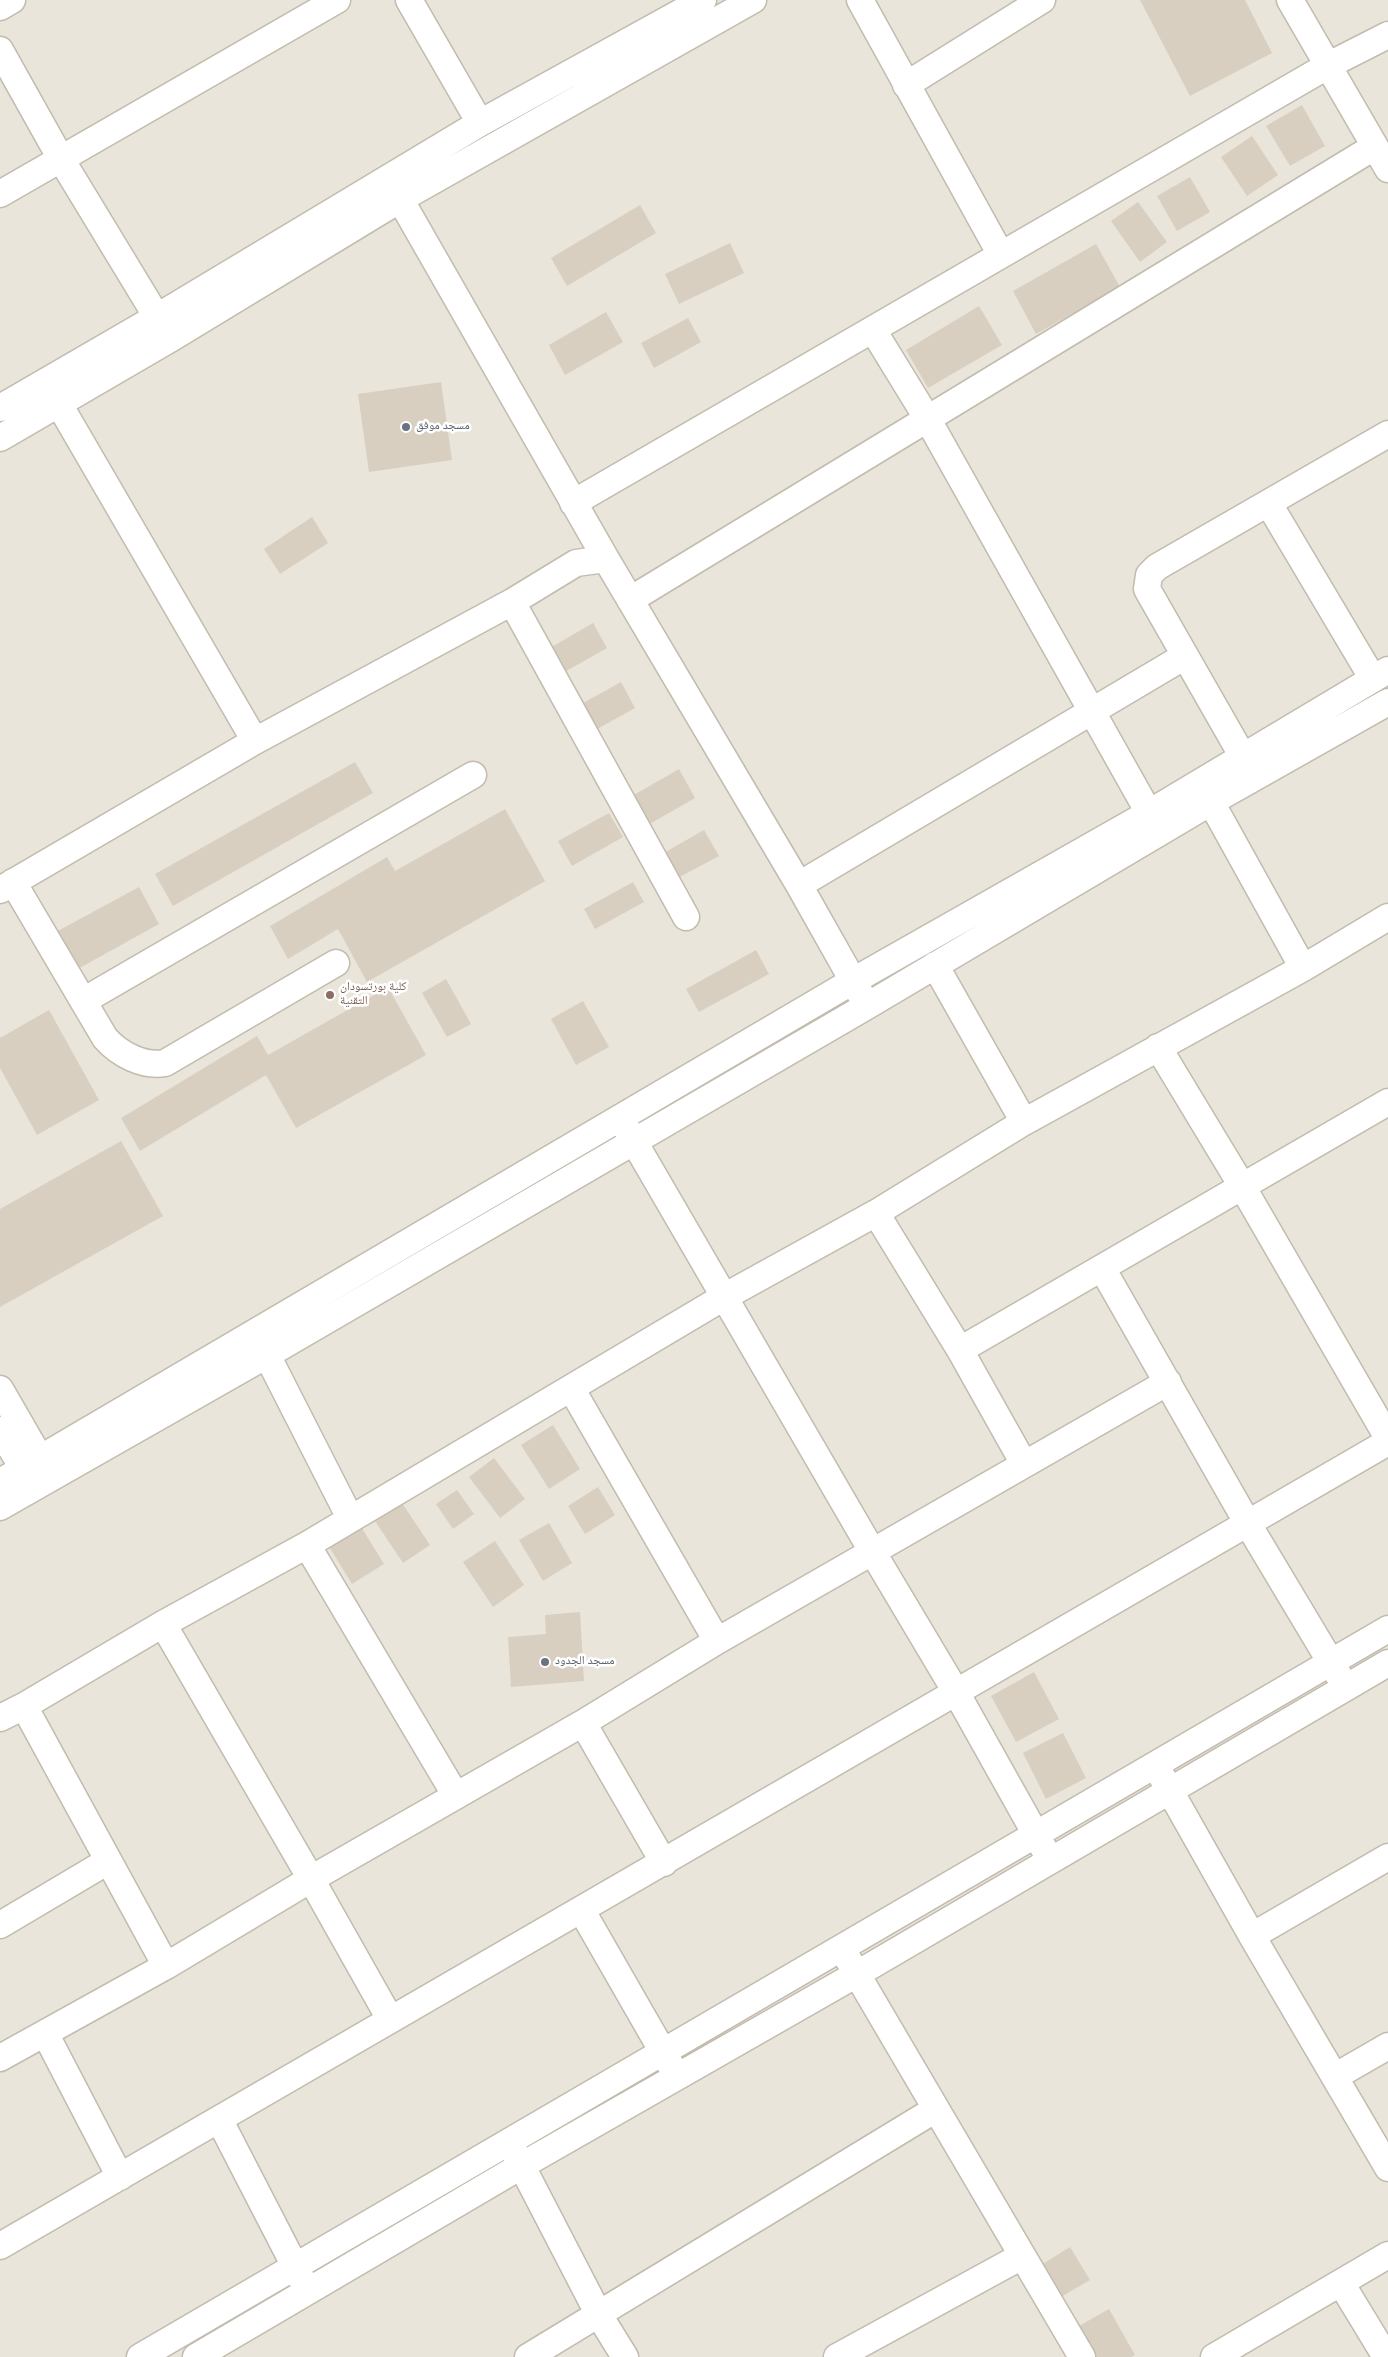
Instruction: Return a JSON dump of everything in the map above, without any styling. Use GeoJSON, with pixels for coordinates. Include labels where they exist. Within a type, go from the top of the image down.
{"type":"FeatureCollection","features":[{"type":"Feature","properties":{"kind":"street"},"geometry":{"type":"LineString","coordinates":[[0,7],[12,0]]}},
{"type":"Feature","properties":{"kind":"street"},"geometry":{"type":"LineString","coordinates":[[0,194],[337,0]]}},
{"type":"Feature","properties":{"kind":"street"},"geometry":{"type":"LineString","coordinates":[[409,0],[480,122]]}},
{"type":"Feature","properties":{"kind":"street"},"geometry":{"type":"LineString","coordinates":[[0,438],[59,404],[163,328],[394,188],[753,0]]}},
{"type":"Feature","properties":{"kind":"street"},"geometry":{"type":"LineString","coordinates":[[860,0],[1001,255]]}},
{"type":"Feature","properties":{"kind":"street"},"geometry":{"type":"LineString","coordinates":[[906,85],[1042,0]]}},
{"type":"Feature","properties":{"kind":"street"},"geometry":{"type":"LineString","coordinates":[[1290,0],[1388,169]]}},
{"type":"Feature","properties":{"kind":"street"},"geometry":{"type":"LineString","coordinates":[[394,188],[480,122],[686,4]]}},
{"type":"Feature","properties":{"kind":"street"},"geometry":{"type":"LineString","coordinates":[[574,503],[1329,65],[1388,35]]}},
{"type":"Feature","properties":{"kind":"street"},"geometry":{"type":"LineString","coordinates":[[0,50],[61,159],[163,328]]}},
{"type":"Feature","properties":{"kind":"street"},"geometry":{"type":"LineString","coordinates":[[630,600],[1374,147]]}},
{"type":"Feature","properties":{"kind":"street"},"geometry":{"type":"LineString","coordinates":[[394,188],[606,559],[799,885],[867,1006]]}},
{"type":"Feature","properties":{"kind":"street"},"geometry":{"type":"LineString","coordinates":[[0,408],[163,328]]}},
{"type":"Feature","properties":{"kind":"street"},"geometry":{"type":"LineString","coordinates":[[873,330],[927,418],[1149,813]]}},
{"type":"Feature","properties":{"kind":"street"},"geometry":{"type":"LineString","coordinates":[[59,404],[255,741]]}},
{"type":"Feature","properties":{"kind":"street"},"geometry":{"type":"LineString","coordinates":[[1243,757],[1147,589],[1149,575],[1157,567],[1385,442]]}},
{"type":"Feature","properties":{"kind":"street"},"geometry":{"type":"LineString","coordinates":[[0,1482],[37,1472],[267,1355],[627,1130],[853,981],[1149,813],[1381,675],[1269,504]]}},
{"type":"Feature","properties":{"kind":"street"},"geometry":{"type":"LineString","coordinates":[[336,962],[165,1063],[154,1065],[122,1053],[112,1046],[7,886],[255,741],[512,602],[576,563],[606,559]]}},
{"type":"Feature","properties":{"kind":"street"},"geometry":{"type":"LineString","coordinates":[[512,602],[686,917]]}},
{"type":"Feature","properties":{"kind":"street"},"geometry":{"type":"LineString","coordinates":[[799,885],[1092,709],[1185,656]]}},
{"type":"Feature","properties":{"kind":"street"},"geometry":{"type":"LineString","coordinates":[[0,1507],[37,1472],[627,1130],[867,1006],[1212,802],[1388,702]]}},
{"type":"Feature","properties":{"kind":"street"},"geometry":{"type":"LineString","coordinates":[[83,1001],[473,775]]}},
{"type":"Feature","properties":{"kind":"street"},"geometry":{"type":"LineString","coordinates":[[1212,802],[1303,968]]}},
{"type":"Feature","properties":{"kind":"street"},"geometry":{"type":"LineString","coordinates":[[0,1718],[24,1706],[163,1624],[307,1545],[724,1297],[876,1213],[1024,1122],[1303,968],[1388,917]]}},
{"type":"Feature","properties":{"kind":"street"},"geometry":{"type":"LineString","coordinates":[[935,965],[1024,1122]]}},
{"type":"Feature","properties":{"kind":"street"},"geometry":{"type":"LineString","coordinates":[[1158,1047],[1242,1186],[1388,1438]]}},
{"type":"Feature","properties":{"kind":"street"},"geometry":{"type":"LineString","coordinates":[[960,1350],[1242,1186],[1385,1109]]}},
{"type":"Feature","properties":{"kind":"street"},"geometry":{"type":"LineString","coordinates":[[627,1130],[872,1552],[956,1692],[1050,1859]]}},
{"type":"Feature","properties":{"kind":"street"},"geometry":{"type":"LineString","coordinates":[[876,1213],[960,1350],[1024,1464]]}},
{"type":"Feature","properties":{"kind":"street"},"geometry":{"type":"LineString","coordinates":[[1102,1268],[1248,1524],[1346,1687]]}},
{"type":"Feature","properties":{"kind":"street"},"geometry":{"type":"LineString","coordinates":[[267,1355],[350,1518]]}},
{"type":"Feature","properties":{"kind":"street"},"geometry":{"type":"LineString","coordinates":[[0,2058],[166,1966],[311,1879],[583,1723],[717,1641],[1168,1382]]}},
{"type":"Feature","properties":{"kind":"street"},"geometry":{"type":"LineString","coordinates":[[571,1388],[717,1641]]}},
{"type":"Feature","properties":{"kind":"street"},"geometry":{"type":"LineString","coordinates":[[0,1389],[37,1472]]}},
{"type":"Feature","properties":{"kind":"street"},"geometry":{"type":"LineString","coordinates":[[0,1430],[37,1472]]}},
{"type":"Feature","properties":{"kind":"street"},"geometry":{"type":"LineString","coordinates":[[0,2246],[220,2121],[390,2019],[582,1911],[1388,1442]]}},
{"type":"Feature","properties":{"kind":"street"},"geometry":{"type":"LineString","coordinates":[[307,1545],[456,1796]]}},
{"type":"Feature","properties":{"kind":"street"},"geometry":{"type":"LineString","coordinates":[[163,1624],[390,2019]]}},
{"type":"Feature","properties":{"kind":"street"},"geometry":{"type":"LineString","coordinates":[[140,2357],[1388,1629]]}},
{"type":"Feature","properties":{"kind":"street"},"geometry":{"type":"LineString","coordinates":[[208,2354],[521,2166],[678,2078],[1388,1662]]}},
{"type":"Feature","properties":{"kind":"street"},"geometry":{"type":"LineString","coordinates":[[24,1706],[166,1966]]}},
{"type":"Feature","properties":{"kind":"street"},"geometry":{"type":"LineString","coordinates":[[583,1723],[664,1863]]}},
{"type":"Feature","properties":{"kind":"street"},"geometry":{"type":"LineString","coordinates":[[1155,1764],[1252,1936],[1336,2076],[1388,2168]]}},
{"type":"Feature","properties":{"kind":"street"},"geometry":{"type":"LineString","coordinates":[[1252,1936],[1388,1857]]}},
{"type":"Feature","properties":{"kind":"street"},"geometry":{"type":"LineString","coordinates":[[0,1925],[108,1861]]}},
{"type":"Feature","properties":{"kind":"street"},"geometry":{"type":"LineString","coordinates":[[582,1911],[678,2078]]}},
{"type":"Feature","properties":{"kind":"street"},"geometry":{"type":"LineString","coordinates":[[842,1948],[1082,2357]]}},
{"type":"Feature","properties":{"kind":"street"},"geometry":{"type":"LineString","coordinates":[[45,2033],[120,2177]]}},
{"type":"Feature","properties":{"kind":"street"},"geometry":{"type":"LineString","coordinates":[[1336,2076],[1388,2046]]}},
{"type":"Feature","properties":{"kind":"street"},"geometry":{"type":"LineString","coordinates":[[528,2357],[936,2109]]}},
{"type":"Feature","properties":{"kind":"street"},"geometry":{"type":"LineString","coordinates":[[220,2121],[309,2292]]}},
{"type":"Feature","properties":{"kind":"street"},"geometry":{"type":"LineString","coordinates":[[509,2141],[599,2315],[625,2357]]}},
{"type":"Feature","properties":{"kind":"street"},"geometry":{"type":"LineString","coordinates":[[1214,2357],[1388,2255]]}},
{"type":"Feature","properties":{"kind":"street"},"geometry":{"type":"LineString","coordinates":[[837,2357],[1022,2256]]}},
{"type":"Feature","properties":{"kind":"street"},"geometry":{"type":"LineString","coordinates":[[1341,2283],[1386,2357]]}},
{"type":"Feature","properties":{"kind":"shaded area"},"geometry":{"type":"Polygon","coordinates":[[[0,0],[1388,0],[1388,2357],[0,2357],[0,0]]]}},
{"type":"Feature","properties":{"kind":"building"},"geometry":{"type":"Polygon","coordinates":[[[1140,0],[1245,0],[1272,53],[1190,96],[1140,0]]]}},
{"type":"Feature","properties":{"kind":"building"},"geometry":{"type":"Polygon","coordinates":[[[1302,105],[1325,146],[1290,166],[1266,126],[1302,105]]]}},
{"type":"Feature","properties":{"kind":"building"},"geometry":{"type":"Polygon","coordinates":[[[1252,136],[1278,175],[1247,196],[1221,157],[1252,136]]]}},
{"type":"Feature","properties":{"kind":"building"},"geometry":{"type":"Polygon","coordinates":[[[1190,177],[1210,212],[1177,231],[1157,196],[1190,177]]]}},
{"type":"Feature","properties":{"kind":"building"},"geometry":{"type":"Polygon","coordinates":[[[1138,202],[1167,242],[1140,262],[1111,221],[1138,202]]]}},
{"type":"Feature","properties":{"kind":"building"},"geometry":{"type":"Polygon","coordinates":[[[640,205],[656,233],[567,286],[551,258],[640,205]]]}},
{"type":"Feature","properties":{"kind":"building"},"geometry":{"type":"Polygon","coordinates":[[[730,243],[744,273],[679,304],[665,274],[730,243]]]}},
{"type":"Feature","properties":{"kind":"building"},"geometry":{"type":"Polygon","coordinates":[[[1096,244],[1120,287],[1036,334],[1013,291],[1096,244]]]}},
{"type":"Feature","properties":{"kind":"building"},"geometry":{"type":"Polygon","coordinates":[[[979,306],[1002,345],[928,388],[906,350],[979,306]]]}},
{"type":"Feature","properties":{"kind":"building"},"geometry":{"type":"Polygon","coordinates":[[[606,312],[623,342],[565,375],[549,345],[606,312]]]}},
{"type":"Feature","properties":{"kind":"building"},"geometry":{"type":"Polygon","coordinates":[[[688,318],[701,342],[654,368],[641,343],[688,318]]]}},
{"type":"Feature","properties":{"kind":"building"},"geometry":{"type":"Polygon","coordinates":[[[441,382],[452,460],[369,472],[358,394],[441,382]]]}},
{"type":"Feature","properties":{"kind":"building"},"geometry":{"type":"Polygon","coordinates":[[[312,517],[328,543],[280,574],[264,549],[312,517]]]}},
{"type":"Feature","properties":{"kind":"building"},"geometry":{"type":"Polygon","coordinates":[[[593,623],[607,648],[561,674],[548,649],[593,623]]]}},
{"type":"Feature","properties":{"kind":"building"},"geometry":{"type":"Polygon","coordinates":[[[621,682],[635,708],[590,733],[576,707],[621,682]]]}},
{"type":"Feature","properties":{"kind":"building"},"geometry":{"type":"Polygon","coordinates":[[[355,762],[373,793],[173,906],[155,874],[355,762]]]}},
{"type":"Feature","properties":{"kind":"building"},"geometry":{"type":"Polygon","coordinates":[[[679,769],[695,798],[648,825],[632,796],[679,769]]]}},
{"type":"Feature","properties":{"kind":"building"},"geometry":{"type":"Polygon","coordinates":[[[505,809],[545,881],[367,982],[338,929],[288,959],[270,926],[387,857],[395,871],[505,809]]]}},
{"type":"Feature","properties":{"kind":"building"},"geometry":{"type":"Polygon","coordinates":[[[609,813],[623,837],[572,866],[558,841],[609,813]]]}},
{"type":"Feature","properties":{"kind":"building"},"geometry":{"type":"Polygon","coordinates":[[[704,830],[719,856],[676,879],[662,854],[704,830]]]}},
{"type":"Feature","properties":{"kind":"building"},"geometry":{"type":"Polygon","coordinates":[[[633,882],[644,902],[595,929],[584,909],[633,882]]]}},
{"type":"Feature","properties":{"kind":"building"},"geometry":{"type":"Polygon","coordinates":[[[139,887],[159,924],[76,970],[56,932],[139,887]]]}},
{"type":"Feature","properties":{"kind":"building"},"geometry":{"type":"Polygon","coordinates":[[[756,950],[769,974],[699,1012],[686,989],[756,950]]]}},
{"type":"Feature","properties":{"kind":"building"},"geometry":{"type":"Polygon","coordinates":[[[446,979],[471,1024],[447,1037],[422,993],[446,979]]]}},
{"type":"Feature","properties":{"kind":"building"},"geometry":{"type":"Polygon","coordinates":[[[388,987],[426,1055],[296,1128],[266,1075],[140,1151],[121,1118],[257,1036],[268,1055],[388,987]]]}},
{"type":"Feature","properties":{"kind":"building"},"geometry":{"type":"Polygon","coordinates":[[[583,1001],[609,1047],[576,1065],[551,1019],[583,1001]]]}},
{"type":"Feature","properties":{"kind":"building"},"geometry":{"type":"Polygon","coordinates":[[[49,1010],[99,1100],[37,1135],[0,1068],[0,1038],[49,1010]]]}},
{"type":"Feature","properties":{"kind":"building"},"geometry":{"type":"Polygon","coordinates":[[[121,1141],[163,1216],[0,1307],[0,1209],[121,1141]]]}},
{"type":"Feature","properties":{"kind":"building"},"geometry":{"type":"Polygon","coordinates":[[[553,1425],[580,1469],[549,1489],[521,1445],[553,1425]]]}},
{"type":"Feature","properties":{"kind":"building"},"geometry":{"type":"Polygon","coordinates":[[[494,1458],[525,1499],[500,1518],[469,1477],[494,1458]]]}},
{"type":"Feature","properties":{"kind":"building"},"geometry":{"type":"Polygon","coordinates":[[[598,1487],[615,1515],[585,1534],[568,1506],[598,1487]]]}},
{"type":"Feature","properties":{"kind":"building"},"geometry":{"type":"Polygon","coordinates":[[[457,1490],[474,1514],[453,1529],[436,1504],[457,1490]]]}},
{"type":"Feature","properties":{"kind":"building"},"geometry":{"type":"Polygon","coordinates":[[[402,1503],[430,1545],[403,1563],[375,1521],[402,1503]]]}},
{"type":"Feature","properties":{"kind":"building"},"geometry":{"type":"Polygon","coordinates":[[[549,1523],[572,1563],[543,1581],[519,1540],[549,1523]]]}},
{"type":"Feature","properties":{"kind":"building"},"geometry":{"type":"Polygon","coordinates":[[[360,1525],[384,1564],[352,1584],[328,1545],[360,1525]]]}},
{"type":"Feature","properties":{"kind":"building"},"geometry":{"type":"Polygon","coordinates":[[[495,1541],[524,1585],[493,1607],[463,1562],[495,1541]]]}},
{"type":"Feature","properties":{"kind":"building"},"geometry":{"type":"Polygon","coordinates":[[[580,1612],[584,1681],[511,1687],[508,1637],[546,1634],[545,1615],[580,1612]]]}},
{"type":"Feature","properties":{"kind":"building"},"geometry":{"type":"Polygon","coordinates":[[[1034,1672],[1059,1719],[1016,1742],[991,1696],[1034,1672]]]}},
{"type":"Feature","properties":{"kind":"building"},"geometry":{"type":"Polygon","coordinates":[[[1063,1733],[1086,1778],[1046,1799],[1023,1753],[1063,1733]]]}},
{"type":"Feature","properties":{"kind":"building"},"geometry":{"type":"Polygon","coordinates":[[[1070,2247],[1090,2280],[1061,2297],[1041,2265],[1070,2247]]]}},
{"type":"Feature","properties":{"kind":"building"},"geometry":{"type":"Polygon","coordinates":[[[1109,2309],[1135,2355],[1131,2357],[1096,2357],[1079,2326],[1109,2309]]]}},
{"type":"Feature","properties":{"kind":"place","name":"مسجد موفق"},"geometry":{"type":"Point","coordinates":[406,427]}},
{"type":"Feature","properties":{"kind":"place","name":"كلية بورتسودان التقنية"},"geometry":{"type":"Point","coordinates":[330,995]}},
{"type":"Feature","properties":{"kind":"place","name":"مسجد الجدود"},"geometry":{"type":"Point","coordinates":[545,1662]}}]}
